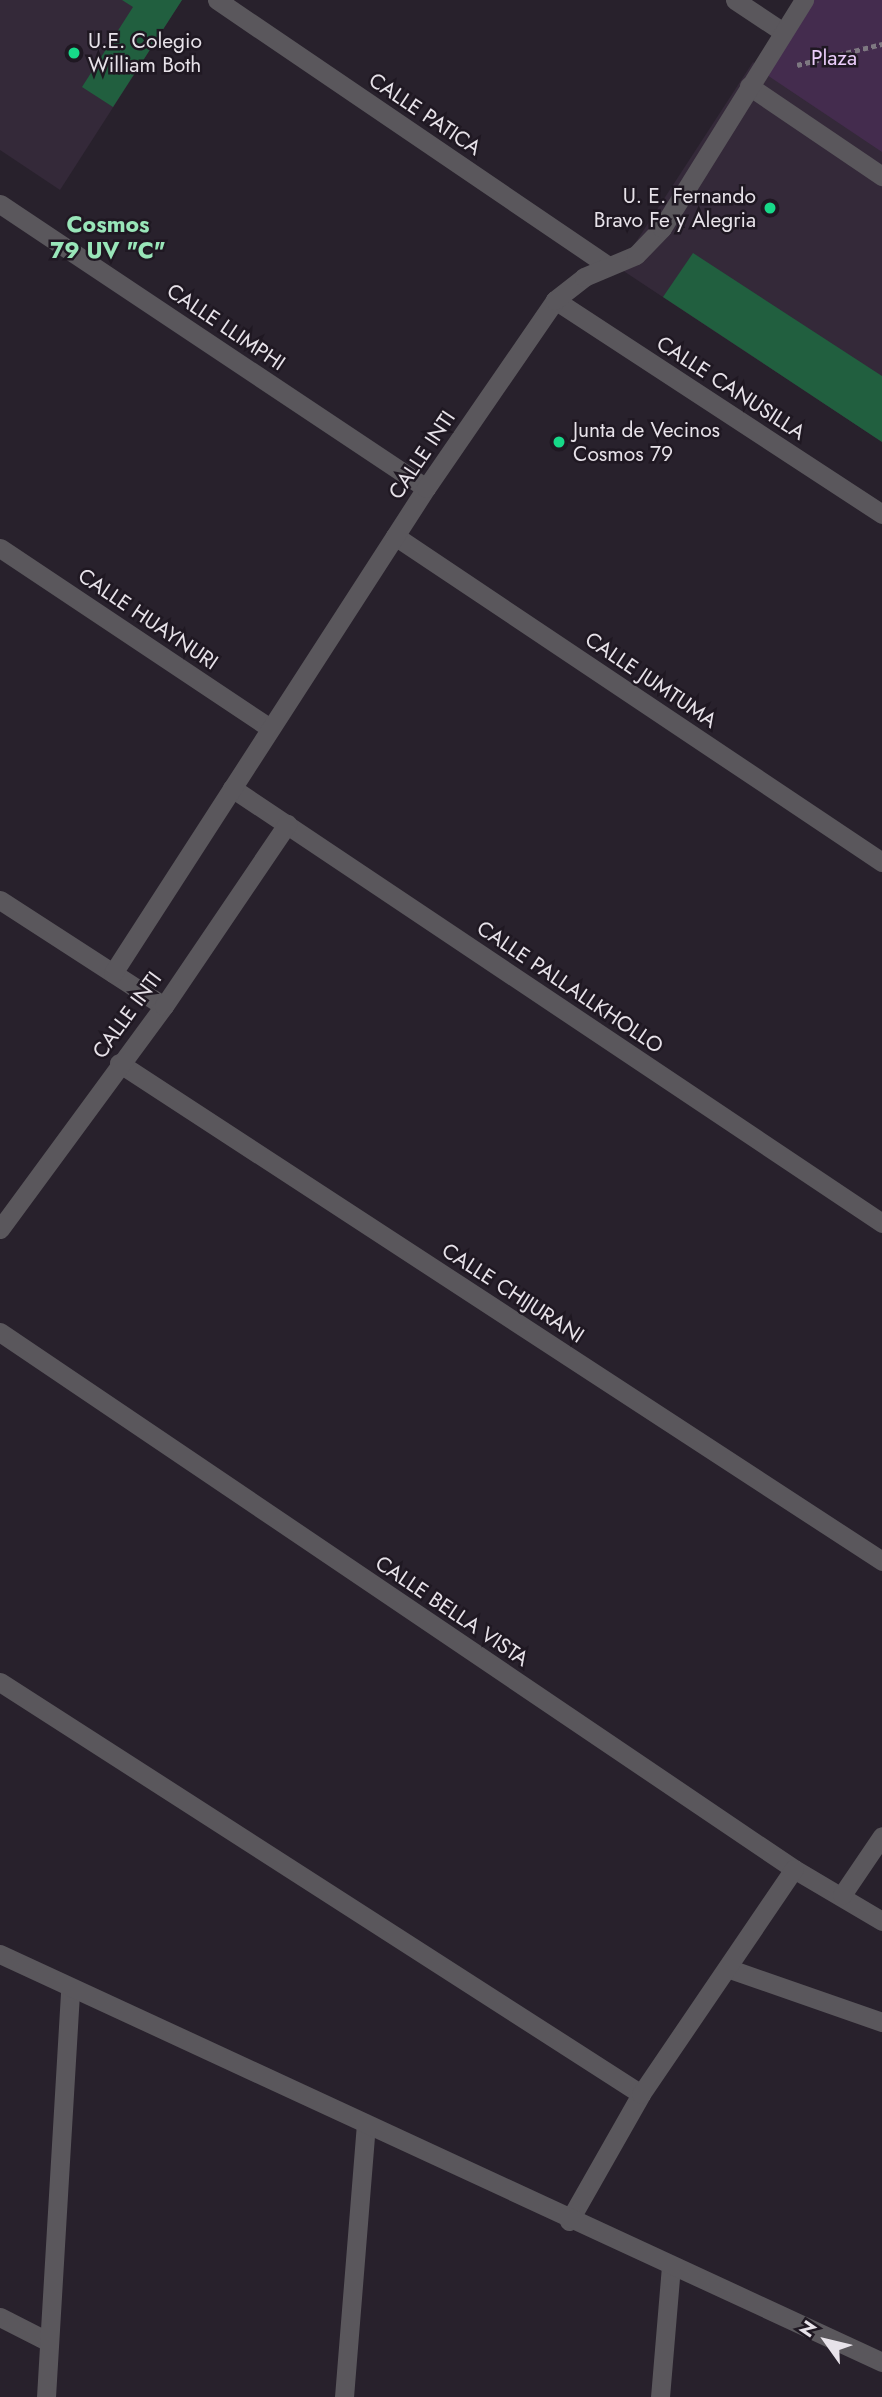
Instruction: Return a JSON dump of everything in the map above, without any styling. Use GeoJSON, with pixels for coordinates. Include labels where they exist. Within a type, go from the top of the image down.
{"type":"FeatureCollection","features":[{"type":"Feature","properties":{"kind":"street","name":"CALLE PATICA"},"geometry":{"type":"LineString","coordinates":[[217,0],[608,266]]}},
{"type":"Feature","properties":{"kind":"street"},"geometry":{"type":"LineString","coordinates":[[735,0],[783,32]]}},
{"type":"Feature","properties":{"kind":"street","name":"CALLE INTI"},"geometry":{"type":"LineString","coordinates":[[113,973],[426,488],[555,300],[584,277],[636,255],[662,228],[804,0]]}},
{"type":"Feature","properties":{"kind":"street"},"geometry":{"type":"LineString","coordinates":[[748,86],[882,176]]}},
{"type":"Feature","properties":{"kind":"street","name":"CALLE LLIMPHI"},"geometry":{"type":"LineString","coordinates":[[0,204],[426,488]]}},
{"type":"Feature","properties":{"kind":"street","name":"CALLE CANUSILLA"},"geometry":{"type":"LineString","coordinates":[[555,300],[882,514]]}},
{"type":"Feature","properties":{"kind":"street","name":"CALLE JUMTUMA"},"geometry":{"type":"LineString","coordinates":[[396,536],[882,862]]}},
{"type":"Feature","properties":{"kind":"street","name":"CALLE HUAYNURI"},"geometry":{"type":"LineString","coordinates":[[0,548],[271,728]]}},
{"type":"Feature","properties":{"kind":"street","name":"CALLE PALLALLKHOLLO"},"geometry":{"type":"LineString","coordinates":[[232,788],[882,1223]]}},
{"type":"Feature","properties":{"kind":"street","name":"CALLE INTI"},"geometry":{"type":"LineString","coordinates":[[0,1229],[164,1006],[286,824]]}},
{"type":"Feature","properties":{"kind":"street"},"geometry":{"type":"LineString","coordinates":[[0,900],[164,1006]]}},
{"type":"Feature","properties":{"kind":"street","name":"CALLE CHIJURANI"},"geometry":{"type":"LineString","coordinates":[[120,1063],[882,1560]]}},
{"type":"Feature","properties":{"kind":"street","name":"CALLE BELLA VISTA"},"geometry":{"type":"LineString","coordinates":[[0,1332],[794,1869],[882,1921]]}},
{"type":"Feature","properties":{"kind":"street"},"geometry":{"type":"LineString","coordinates":[[0,1682],[641,2094]]}},
{"type":"Feature","properties":{"kind":"street"},"geometry":{"type":"LineString","coordinates":[[842,1895],[882,1836]]}},
{"type":"Feature","properties":{"kind":"street"},"geometry":{"type":"LineString","coordinates":[[569,2221],[641,2094],[794,1869]]}},
{"type":"Feature","properties":{"kind":"street"},"geometry":{"type":"LineString","coordinates":[[0,1954],[70,1990],[366,2124],[569,2221],[882,2362]]}},
{"type":"Feature","properties":{"kind":"street"},"geometry":{"type":"LineString","coordinates":[[727,1968],[882,2022]]}},
{"type":"Feature","properties":{"kind":"street"},"geometry":{"type":"LineString","coordinates":[[46,2397],[70,1990]]}},
{"type":"Feature","properties":{"kind":"street"},"geometry":{"type":"LineString","coordinates":[[344,2397],[366,2124]]}},
{"type":"Feature","properties":{"kind":"street"},"geometry":{"type":"LineString","coordinates":[[660,2397],[671,2266]]}},
{"type":"Feature","properties":{"kind":"street"},"geometry":{"type":"LineString","coordinates":[[0,2317],[49,2342]]}},
{"type":"Feature","properties":{"kind":"path"},"geometry":{"type":"LineString","coordinates":[[785,68],[882,44]]}},
{"type":"Feature","properties":{"kind":"shaded area","name":"U.E. Colegio William Both"},"geometry":{"type":"Polygon","coordinates":[[[0,0],[182,0],[60,190],[0,150],[0,0]]]}},
{"type":"Feature","properties":{"kind":"shaded area","name":"U. E. Fernando Bravo Fe y Alegria"},"geometry":{"type":"Polygon","coordinates":[[[753,62],[882,149],[882,442],[619,268],[753,62]]]}},
{"type":"Feature","properties":{"kind":"green space","name":"Plaza"},"geometry":{"type":"Polygon","coordinates":[[[813,0],[882,0],[882,152],[764,73],[813,0]]]}},
{"type":"Feature","properties":{"kind":"building"},"geometry":{"type":"Polygon","coordinates":[[[122,0],[182,0],[113,107],[82,87],[133,7],[122,0]]]}},
{"type":"Feature","properties":{"kind":"building"},"geometry":{"type":"Polygon","coordinates":[[[693,253],[882,376],[882,442],[663,297],[693,253]]]}},
{"type":"Feature","properties":{"kind":"place","name":"U.E. Colegio William Both"},"geometry":{"type":"Point","coordinates":[74,53]}},
{"type":"Feature","properties":{"kind":"place","name":"U. E. Fernando Bravo Fe y Alegria"},"geometry":{"type":"Point","coordinates":[770,208]}},
{"type":"Feature","properties":{"kind":"place","name":"Junta de Vecinos Cosmos 79"},"geometry":{"type":"Point","coordinates":[559,442]}},
{"type":"Feature","properties":{"kind":"district","name":"Cosmos 79 UV \"C\""},"geometry":{"type":"Point","coordinates":[108,237]}}]}
